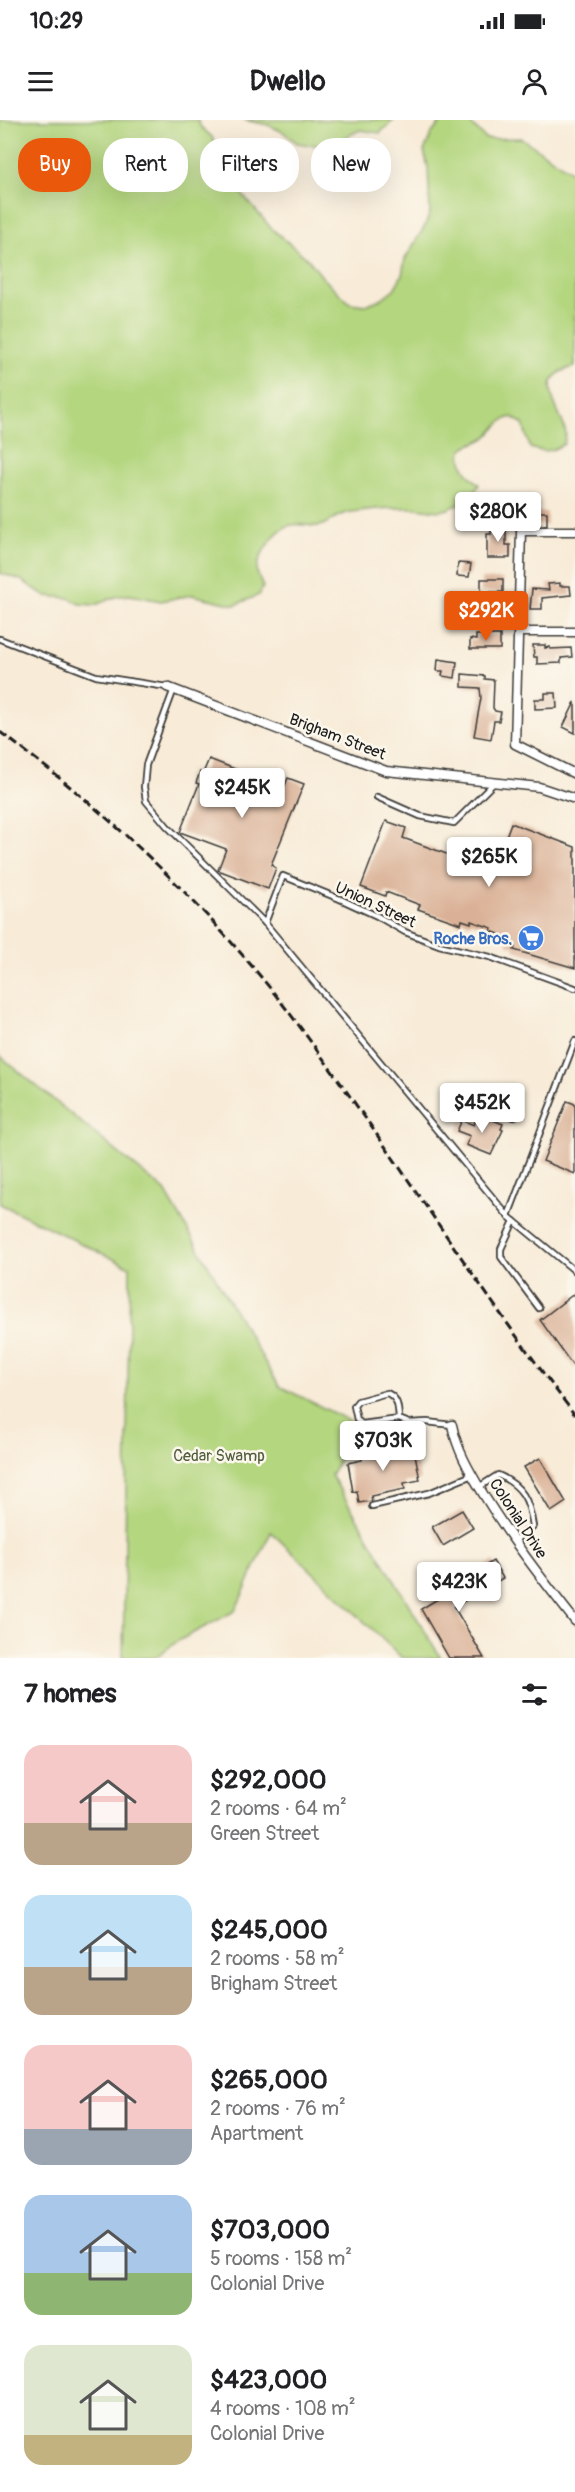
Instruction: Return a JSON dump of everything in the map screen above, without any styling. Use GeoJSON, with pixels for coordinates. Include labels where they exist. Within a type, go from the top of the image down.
{"type":"FeatureCollection","features":[{"type":"Feature","properties":{"kind":"street"},"geometry":{"type":"LineString","coordinates":[[575,531],[521,531],[515,744],[575,774]]}},
{"type":"Feature","properties":{"kind":"street"},"geometry":{"type":"LineString","coordinates":[[519,632],[575,632]]}},
{"type":"Feature","properties":{"kind":"street","name":"Brigham Street"},"geometry":{"type":"LineString","coordinates":[[170,688],[386,771],[538,787],[575,799]]}},
{"type":"Feature","properties":{"kind":"street","name":"Colonial Drive"},"geometry":{"type":"LineString","coordinates":[[452,1425],[461,1456],[479,1487],[514,1541],[575,1621]]}},
{"type":"Feature","properties":{"kind":"lane"},"geometry":{"type":"LineString","coordinates":[[0,639],[96,676],[170,688],[146,765],[144,787],[146,801],[167,826],[265,923],[508,1216],[575,1271]]}},
{"type":"Feature","properties":{"kind":"lane"},"geometry":{"type":"LineString","coordinates":[[377,797],[420,816],[454,823],[494,783]]}},
{"type":"Feature","properties":{"kind":"lane","name":"Union Street"},"geometry":{"type":"LineString","coordinates":[[265,923],[283,876],[340,899],[405,932],[440,945],[490,957],[575,988]]}},
{"type":"Feature","properties":{"kind":"lane"},"geometry":{"type":"LineString","coordinates":[[508,1216],[575,1041]]}},
{"type":"Feature","properties":{"kind":"lane"},"geometry":{"type":"LineString","coordinates":[[451,1091],[514,1117]]}},
{"type":"Feature","properties":{"kind":"lane"},"geometry":{"type":"LineString","coordinates":[[514,1221],[501,1249],[501,1257],[539,1308]]}},
{"type":"Feature","properties":{"kind":"lane"},"geometry":{"type":"LineString","coordinates":[[399,1419],[397,1403],[394,1397],[387,1393],[358,1401],[354,1406],[357,1420],[362,1424],[399,1419],[409,1423],[427,1422],[452,1425]]}},
{"type":"Feature","properties":{"kind":"lane"},"geometry":{"type":"LineString","coordinates":[[372,1506],[429,1493],[472,1474]]}},
{"type":"Feature","properties":{"kind":"lane"},"geometry":{"type":"LineString","coordinates":[[479,1487],[498,1475],[515,1483],[530,1508],[533,1526],[514,1541]]}},
{"type":"Feature","properties":{"kind":"green space"},"geometry":{"type":"Polygon","coordinates":[[[0,120],[198,120],[200,126],[212,138],[200,138],[200,192],[240,192],[271,228],[309,260],[323,278],[350,303],[365,305],[381,299],[394,289],[402,275],[405,259],[425,226],[430,213],[428,167],[424,151],[432,133],[442,121],[467,120],[486,139],[521,138],[575,174],[575,367],[561,372],[554,378],[551,386],[555,406],[564,425],[566,434],[564,444],[548,450],[530,448],[523,424],[512,417],[500,423],[485,438],[462,449],[465,469],[479,484],[474,492],[457,505],[436,511],[417,508],[369,510],[343,514],[319,526],[291,525],[285,527],[269,543],[258,564],[258,577],[263,587],[259,595],[235,605],[192,595],[161,601],[130,595],[118,596],[95,605],[80,604],[69,598],[46,596],[21,580],[0,573],[0,120]]]}},
{"type":"Feature","properties":{"kind":"green space"},"geometry":{"type":"Polygon","coordinates":[[[244,120],[394,120],[380,133],[360,130],[344,138],[311,138],[311,145],[299,143],[299,138],[291,138],[268,125],[244,120]]]}},
{"type":"Feature","properties":{"kind":"green space","name":"Cedar Swamp"},"geometry":{"type":"Polygon","coordinates":[[[0,1056],[165,1191],[279,1386],[358,1425],[331,1475],[441,1658],[402,1658],[271,1532],[235,1611],[178,1641],[154,1658],[123,1658],[130,1267],[0,1204],[0,1056]]]}},
{"type":"Feature","properties":{"kind":"building"},"geometry":{"type":"Polygon","coordinates":[[[521,504],[534,504],[534,512],[547,512],[547,525],[521,523],[521,504]]]}},
{"type":"Feature","properties":{"kind":"building"},"geometry":{"type":"Polygon","coordinates":[[[491,526],[506,526],[506,545],[510,545],[510,558],[487,558],[487,534],[491,534],[491,526]]]}},
{"type":"Feature","properties":{"kind":"building"},"geometry":{"type":"Polygon","coordinates":[[[458,563],[471,564],[469,577],[457,576],[458,563]]]}},
{"type":"Feature","properties":{"kind":"building"},"geometry":{"type":"Polygon","coordinates":[[[481,579],[503,579],[503,592],[481,592],[481,579]]]}},
{"type":"Feature","properties":{"kind":"building"},"geometry":{"type":"Polygon","coordinates":[[[560,583],[560,586],[570,586],[571,595],[542,598],[542,609],[530,609],[532,589],[549,590],[548,584],[560,583]]]}},
{"type":"Feature","properties":{"kind":"building"},"geometry":{"type":"Polygon","coordinates":[[[476,635],[500,635],[500,649],[470,649],[470,639],[476,640],[476,635]]]}},
{"type":"Feature","properties":{"kind":"building"},"geometry":{"type":"Polygon","coordinates":[[[533,645],[545,645],[545,648],[550,647],[550,649],[571,648],[572,657],[561,658],[561,663],[537,664],[533,645]]]}},
{"type":"Feature","properties":{"kind":"building"},"geometry":{"type":"Polygon","coordinates":[[[438,659],[457,662],[455,678],[442,676],[443,671],[437,671],[438,659]]]}},
{"type":"Feature","properties":{"kind":"building"},"geometry":{"type":"Polygon","coordinates":[[[462,674],[485,676],[485,679],[494,680],[493,708],[501,712],[499,721],[494,721],[491,739],[474,736],[481,698],[480,688],[462,687],[462,674]]]}},
{"type":"Feature","properties":{"kind":"building"},"geometry":{"type":"Polygon","coordinates":[[[545,693],[556,693],[557,708],[535,709],[535,699],[545,699],[545,693]]]}},
{"type":"Feature","properties":{"kind":"building"},"geometry":{"type":"Polygon","coordinates":[[[575,702],[575,733],[563,727],[575,702]]]}},
{"type":"Feature","properties":{"kind":"building"},"geometry":{"type":"Polygon","coordinates":[[[209,759],[284,788],[288,778],[304,784],[271,865],[276,868],[268,889],[218,870],[226,849],[180,832],[199,784],[196,783],[200,772],[203,773],[209,759]]]}},
{"type":"Feature","properties":{"kind":"building"},"geometry":{"type":"Polygon","coordinates":[[[386,821],[406,828],[403,838],[493,871],[511,823],[575,847],[575,968],[514,950],[515,947],[507,944],[509,938],[491,931],[492,928],[471,921],[471,923],[462,920],[461,924],[418,909],[420,905],[386,892],[385,896],[361,887],[386,821]]]}},
{"type":"Feature","properties":{"kind":"building"},"geometry":{"type":"Polygon","coordinates":[[[567,1101],[575,1104],[575,1174],[543,1161],[567,1101]]]}},
{"type":"Feature","properties":{"kind":"building"},"geometry":{"type":"Polygon","coordinates":[[[478,1114],[503,1124],[501,1129],[503,1130],[491,1155],[466,1145],[470,1136],[457,1131],[462,1120],[474,1125],[478,1114]]]}},
{"type":"Feature","properties":{"kind":"building"},"geometry":{"type":"Polygon","coordinates":[[[575,1293],[575,1369],[540,1320],[575,1293]]]}},
{"type":"Feature","properties":{"kind":"building"},"geometry":{"type":"Polygon","coordinates":[[[401,1444],[403,1451],[414,1449],[420,1480],[404,1483],[405,1489],[371,1496],[372,1501],[359,1503],[357,1491],[353,1492],[348,1463],[362,1460],[361,1453],[401,1444]]]}},
{"type":"Feature","properties":{"kind":"building"},"geometry":{"type":"Polygon","coordinates":[[[540,1458],[566,1502],[551,1512],[524,1467],[540,1458]]]}},
{"type":"Feature","properties":{"kind":"building"},"geometry":{"type":"Polygon","coordinates":[[[462,1510],[473,1528],[443,1546],[432,1527],[462,1510]]]}},
{"type":"Feature","properties":{"kind":"building"},"geometry":{"type":"Polygon","coordinates":[[[493,1561],[503,1578],[454,1607],[484,1658],[449,1658],[421,1609],[451,1591],[449,1587],[493,1561]]]}},
{"type":"Feature","properties":{"kind":"railway"},"geometry":{"type":"LineString","coordinates":[[0,732],[105,816],[202,910],[261,977],[328,1065],[495,1305],[575,1415]]}},
{"type":"Feature","properties":{"kind":"place","name":"Roche Bros."},"geometry":{"type":"Point","coordinates":[531,938]}}]}
